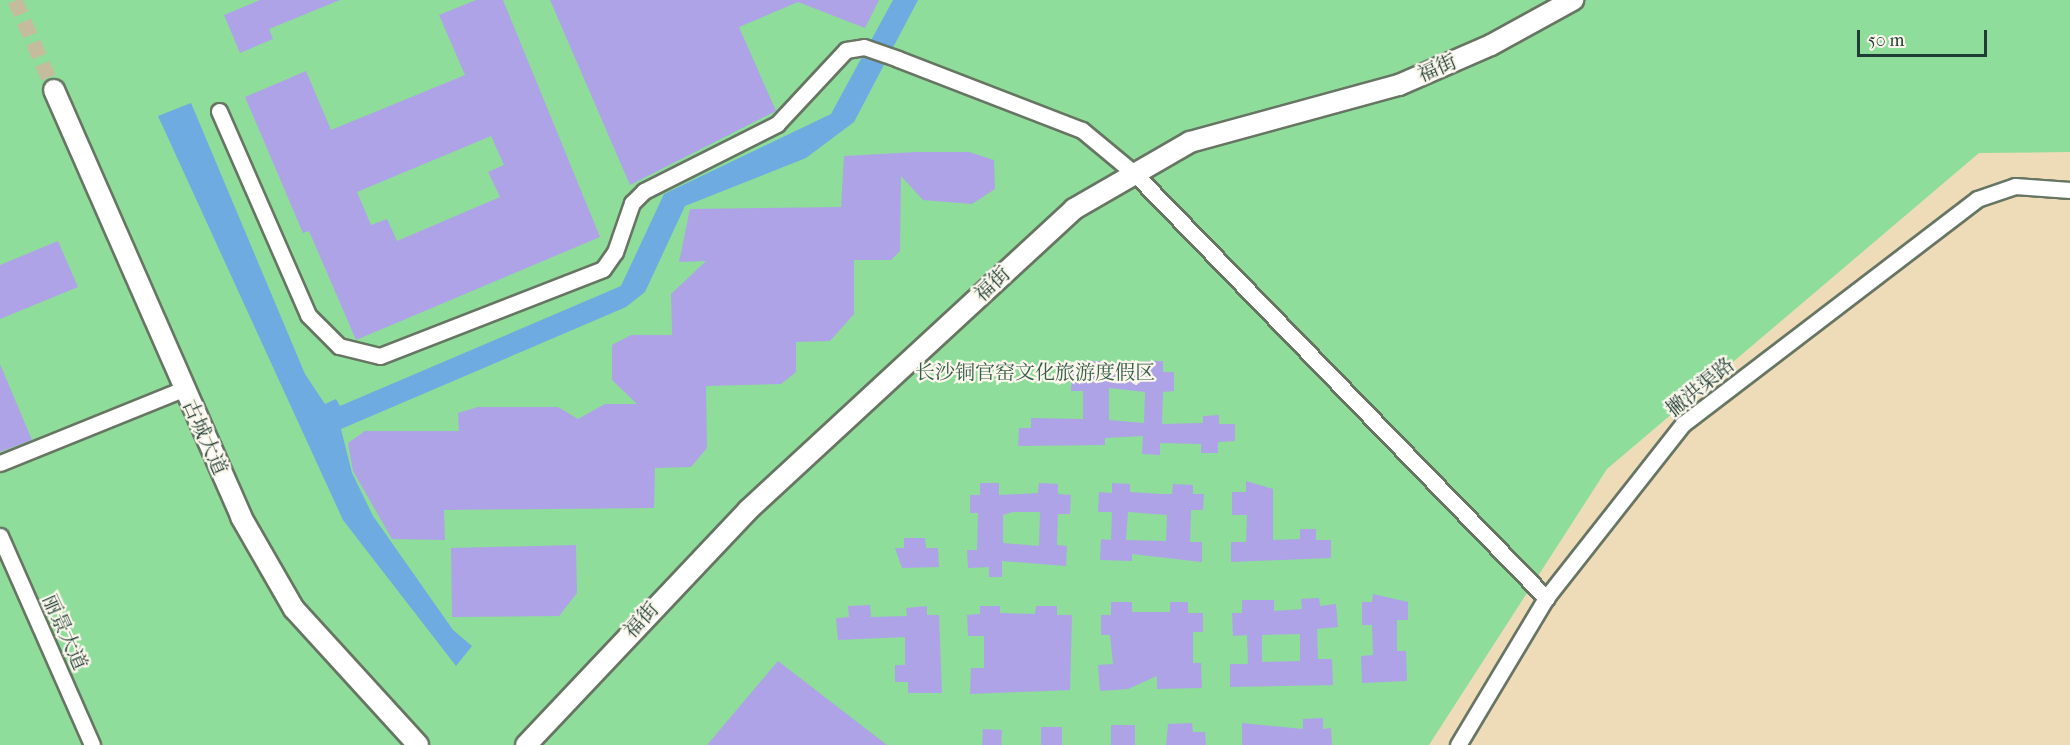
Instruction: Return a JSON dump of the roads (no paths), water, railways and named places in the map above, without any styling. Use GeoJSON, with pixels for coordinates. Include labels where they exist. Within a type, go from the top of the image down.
{"type":"FeatureCollection","features":[{"type":"Feature","properties":{"kind":"street","name":"福街"},"geometry":{"type":"LineString","coordinates":[[526,745],[748,510],[1074,209],[1190,142],[1399,85],[1491,45],[1573,0]]}},
{"type":"Feature","properties":{"kind":"street"},"geometry":{"type":"LineString","coordinates":[[219,111],[308,315],[339,346],[380,356],[603,268],[615,252],[632,203],[644,191],[777,124],[846,50],[864,46],[1082,130],[1135,174],[1546,598]]}},
{"type":"Feature","properties":{"kind":"street","name":"古城大道"},"geometry":{"type":"LineString","coordinates":[[54,90],[241,517],[294,609],[418,745]]}},
{"type":"Feature","properties":{"kind":"street","name":"撇洪渠路"},"geometry":{"type":"LineString","coordinates":[[1458,745],[1546,598],[1683,424],[1977,199],[2015,186],[2070,190]]}},
{"type":"Feature","properties":{"kind":"street"},"geometry":{"type":"LineString","coordinates":[[0,464],[183,389]]}},
{"type":"Feature","properties":{"kind":"street","name":"丽景大道"},"geometry":{"type":"LineString","coordinates":[[0,536],[92,745]]}},
{"type":"Feature","properties":{"kind":"water"},"geometry":{"type":"Polygon","coordinates":[[[893,0],[918,0],[854,122],[806,158],[685,206],[645,292],[626,307],[341,429],[352,473],[373,516],[453,630],[472,646],[456,666],[343,520],[158,116],[191,103],[305,374],[325,404],[336,399],[340,406],[621,286],[664,194],[831,114],[893,0]]]}},
{"type":"Feature","properties":{"kind":"tunnel"},"geometry":{"type":"LineString","coordinates":[[15,0],[54,90]]}},
{"type":"Feature","properties":{"kind":"park label","name":"长沙铜官窑文化旅游度假区"},"geometry":{"type":"Point","coordinates":[1035,372]}}]}
